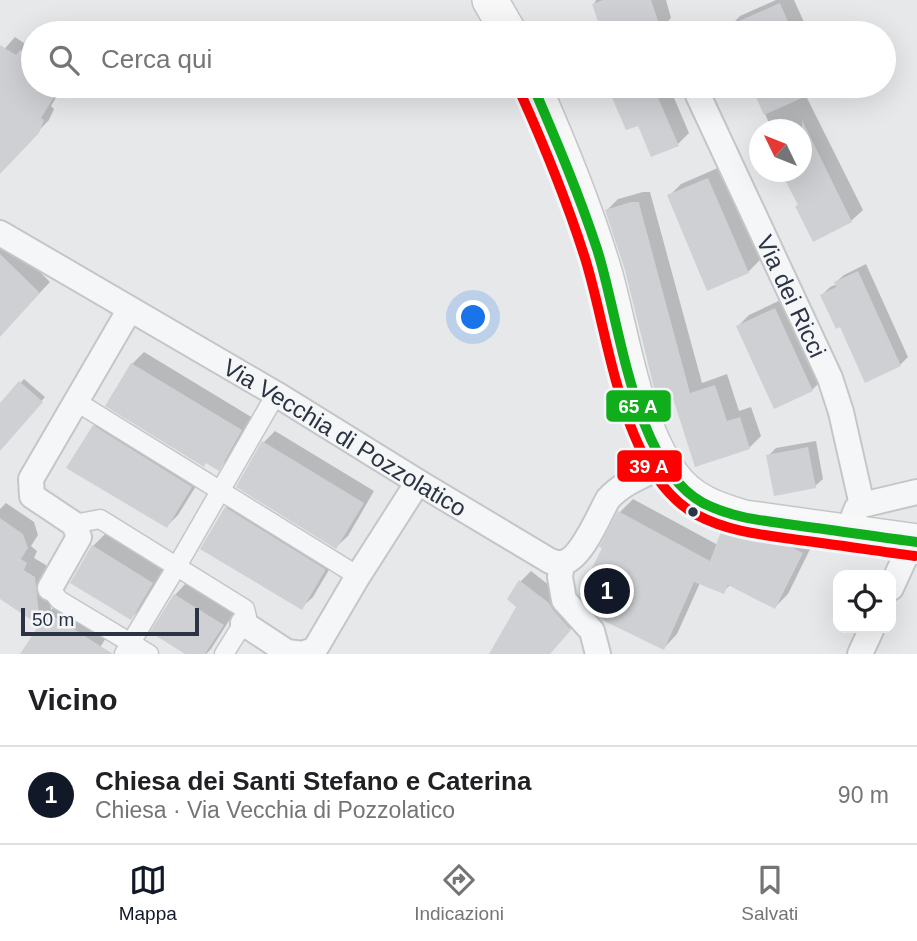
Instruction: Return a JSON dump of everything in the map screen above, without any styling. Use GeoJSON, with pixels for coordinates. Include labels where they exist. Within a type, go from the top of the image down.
{"type":"FeatureCollection","features":[{"type":"Feature","properties":{"kind":"main road"},"geometry":{"type":"LineString","coordinates":[[490,0],[502,21]]}},
{"type":"Feature","properties":{"kind":"main road"},"geometry":{"type":"LineString","coordinates":[[538,98],[588,222],[649,433],[674,479],[699,502],[744,518],[856,519],[914,542]]}},
{"type":"Feature","properties":{"kind":"street","name":"Via dei Ricci"},"geometry":{"type":"LineString","coordinates":[[699,98],[830,378],[841,412],[856,519]]}},
{"type":"Feature","properties":{"kind":"street","name":"Via Vecchia di Pozzolatico"},"geometry":{"type":"LineString","coordinates":[[0,233],[276,394],[539,556],[562,563]]}},
{"type":"Feature","properties":{"kind":"street"},"geometry":{"type":"LineString","coordinates":[[130,309],[31,479],[32,496],[74,524],[79,537],[50,589],[60,600],[127,648],[149,654]]}},
{"type":"Feature","properties":{"kind":"street"},"geometry":{"type":"LineString","coordinates":[[127,648],[276,394]]}},
{"type":"Feature","properties":{"kind":"street"},"geometry":{"type":"LineString","coordinates":[[77,402],[358,576]]}},
{"type":"Feature","properties":{"kind":"street"},"geometry":{"type":"LineString","coordinates":[[598,654],[592,631],[564,600],[559,577],[562,563],[573,558],[581,549],[614,492],[665,466]]}},
{"type":"Feature","properties":{"kind":"street"},"geometry":{"type":"LineString","coordinates":[[243,623],[287,652],[303,654],[315,649],[418,482]]}},
{"type":"Feature","properties":{"kind":"street"},"geometry":{"type":"LineString","coordinates":[[856,519],[917,492]]}},
{"type":"Feature","properties":{"kind":"street"},"geometry":{"type":"LineString","coordinates":[[74,524],[100,519],[245,609],[247,617],[224,654]]}},
{"type":"Feature","properties":{"kind":"street"},"geometry":{"type":"LineString","coordinates":[[896,578],[914,542]]}},
{"type":"Feature","properties":{"kind":"street"},"geometry":{"type":"LineString","coordinates":[[860,654],[870,633]]}},
{"type":"Feature","properties":{"kind":"building"},"geometry":{"type":"Polygon","coordinates":[[[603,0],[651,0],[658,21],[598,21],[592,4],[603,0]]]}},
{"type":"Feature","properties":{"kind":"building"},"geometry":{"type":"Polygon","coordinates":[[[780,3],[788,21],[739,21],[780,3]]]}},
{"type":"Feature","properties":{"kind":"building"},"geometry":{"type":"Polygon","coordinates":[[[0,45],[16,55],[21,51],[21,98],[54,98],[41,118],[44,120],[39,133],[0,174],[0,45]]]}},
{"type":"Feature","properties":{"kind":"building"},"geometry":{"type":"Polygon","coordinates":[[[612,98],[658,98],[679,146],[651,157],[638,126],[626,130],[612,98]]]}},
{"type":"Feature","properties":{"kind":"building"},"geometry":{"type":"Polygon","coordinates":[[[756,98],[802,98],[764,115],[756,98]]]}},
{"type":"Feature","properties":{"kind":"building"},"geometry":{"type":"Polygon","coordinates":[[[812,140],[852,222],[813,242],[795,206],[798,205],[786,182],[812,182],[812,140]]]}},
{"type":"Feature","properties":{"kind":"building"},"geometry":{"type":"Polygon","coordinates":[[[708,178],[749,273],[707,291],[667,195],[708,178]]]}},
{"type":"Feature","properties":{"kind":"building"},"geometry":{"type":"Polygon","coordinates":[[[639,202],[690,393],[715,385],[727,421],[740,417],[750,449],[695,467],[671,392],[656,396],[625,270],[605,210],[639,202]]]}},
{"type":"Feature","properties":{"kind":"building"},"geometry":{"type":"Polygon","coordinates":[[[0,254],[40,293],[0,337],[0,254]]]}},
{"type":"Feature","properties":{"kind":"building"},"geometry":{"type":"Polygon","coordinates":[[[858,271],[901,366],[865,383],[840,327],[836,329],[820,295],[836,287],[834,282],[858,271]]]}},
{"type":"Feature","properties":{"kind":"building"},"geometry":{"type":"Polygon","coordinates":[[[775,308],[813,391],[774,409],[736,326],[775,308]]]}},
{"type":"Feature","properties":{"kind":"building"},"geometry":{"type":"Polygon","coordinates":[[[131,363],[242,430],[219,471],[206,463],[204,467],[105,406],[131,363]]]}},
{"type":"Feature","properties":{"kind":"building"},"geometry":{"type":"Polygon","coordinates":[[[19,381],[43,402],[0,451],[0,403],[19,381]]]}},
{"type":"Feature","properties":{"kind":"building"},"geometry":{"type":"Polygon","coordinates":[[[93,425],[192,487],[167,528],[66,468],[93,425]]]}},
{"type":"Feature","properties":{"kind":"building"},"geometry":{"type":"Polygon","coordinates":[[[262,441],[364,503],[336,549],[236,487],[262,441]]]}},
{"type":"Feature","properties":{"kind":"building"},"geometry":{"type":"Polygon","coordinates":[[[808,447],[816,488],[774,496],[766,455],[808,447]]]}},
{"type":"Feature","properties":{"kind":"building"},"geometry":{"type":"Polygon","coordinates":[[[225,507],[325,569],[302,610],[200,549],[225,507]]]}},
{"type":"Feature","properties":{"kind":"building"},"geometry":{"type":"Polygon","coordinates":[[[618,511],[710,561],[721,532],[741,538],[786,544],[803,553],[775,609],[728,585],[724,594],[694,582],[664,650],[602,620],[579,594],[618,511]]]}},
{"type":"Feature","properties":{"kind":"building"},"geometry":{"type":"Polygon","coordinates":[[[0,518],[23,534],[28,548],[21,559],[27,563],[24,570],[35,577],[40,623],[47,612],[113,654],[20,654],[39,625],[0,599],[0,518]]]}},
{"type":"Feature","properties":{"kind":"building"},"geometry":{"type":"Polygon","coordinates":[[[92,545],[153,583],[131,620],[70,583],[92,545]]]}},
{"type":"Feature","properties":{"kind":"building"},"geometry":{"type":"Polygon","coordinates":[[[519,580],[549,603],[571,630],[550,654],[489,654],[516,607],[507,599],[519,580]]]}},
{"type":"Feature","properties":{"kind":"building"},"geometry":{"type":"Polygon","coordinates":[[[174,594],[224,625],[205,654],[185,654],[150,632],[174,594]]]}},
{"type":"Feature","properties":{"kind":"transit line"},"geometry":{"type":"LineString","coordinates":[[523,98],[554,172],[584,255],[610,360],[634,435],[650,468],[671,495],[697,515],[734,529],[915,556]]}},
{"type":"Feature","properties":{"kind":"transit line"},"geometry":{"type":"LineString","coordinates":[[538,98],[597,249],[632,388],[645,425],[660,457],[679,484],[703,503],[739,516],[917,542]]}},
{"type":"Feature","properties":{"kind":"place","name":"Chiesa dei Santi Stefano e Caterina"},"geometry":{"type":"Point","coordinates":[607,591]}}]}
